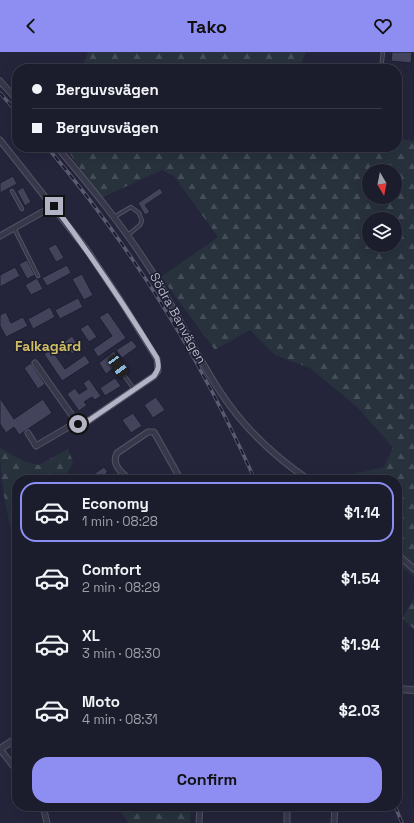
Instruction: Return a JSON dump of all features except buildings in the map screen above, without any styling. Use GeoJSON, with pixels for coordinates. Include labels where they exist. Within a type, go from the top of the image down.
{"type":"FeatureCollection","features":[{"type":"Feature","properties":{"kind":"street"},"geometry":{"type":"LineString","coordinates":[[0,81],[12,94]]}},
{"type":"Feature","properties":{"kind":"street"},"geometry":{"type":"LineString","coordinates":[[0,140],[54,206],[91,256],[157,358],[158,370],[154,376],[88,421],[78,424],[77,422],[36,446],[28,434]]}},
{"type":"Feature","properties":{"kind":"street","name":"Södra Banvägen"},"geometry":{"type":"LineString","coordinates":[[61,152],[114,218],[164,291],[207,369],[228,403],[268,449],[302,475]]}},
{"type":"Feature","properties":{"kind":"street"},"geometry":{"type":"LineString","coordinates":[[0,236],[54,206]]}},
{"type":"Feature","properties":{"kind":"street"},"geometry":{"type":"LineString","coordinates":[[35,363],[77,422]]}},
{"type":"Feature","properties":{"kind":"street"},"geometry":{"type":"LineString","coordinates":[[123,475],[115,464],[115,457],[117,453],[148,432],[154,432],[178,475]]}},
{"type":"Feature","properties":{"kind":"street"},"geometry":{"type":"LineString","coordinates":[[402,558],[414,569]]}},
{"type":"Feature","properties":{"kind":"street"},"geometry":{"type":"LineString","coordinates":[[402,689],[414,690]]}},
{"type":"Feature","properties":{"kind":"street"},"geometry":{"type":"LineString","coordinates":[[12,741],[0,749],[12,765]]}},
{"type":"Feature","properties":{"kind":"street"},"geometry":{"type":"LineString","coordinates":[[44,811],[47,823]]}},
{"type":"Feature","properties":{"kind":"street"},"geometry":{"type":"LineString","coordinates":[[199,823],[200,811]]}},
{"type":"Feature","properties":{"kind":"street"},"geometry":{"type":"LineString","coordinates":[[287,811],[287,823]]}},
{"type":"Feature","properties":{"kind":"street"},"geometry":{"type":"LineString","coordinates":[[334,811],[334,823]]}},
{"type":"Feature","properties":{"kind":"lane"},"geometry":{"type":"LineString","coordinates":[[382,64],[383,52]]}},
{"type":"Feature","properties":{"kind":"lane"},"geometry":{"type":"LineString","coordinates":[[12,191],[22,209]]}},
{"type":"Feature","properties":{"kind":"lane"},"geometry":{"type":"LineString","coordinates":[[114,218],[131,207],[139,213],[142,221],[140,225],[127,236]]}},
{"type":"Feature","properties":{"kind":"lane"},"geometry":{"type":"LineString","coordinates":[[14,228],[38,276]]}},
{"type":"Feature","properties":{"kind":"lane"},"geometry":{"type":"LineString","coordinates":[[118,366],[135,389]]}},
{"type":"Feature","properties":{"kind":"green space"},"geometry":{"type":"Polygon","coordinates":[[[88,52],[306,52],[301,64],[84,64],[88,52]]]}},
{"type":"Feature","properties":{"kind":"green space"},"geometry":{"type":"Polygon","coordinates":[[[402,140],[414,141],[414,577],[402,567],[402,475],[350,475],[384,467],[393,447],[357,407],[310,368],[275,355],[250,330],[215,350],[161,277],[218,237],[174,176],[162,170],[101,198],[69,152],[402,152],[402,140]]]}},
{"type":"Feature","properties":{"kind":"green space"},"geometry":{"type":"Polygon","coordinates":[[[0,448],[25,462],[39,465],[68,449],[73,462],[66,475],[12,475],[12,532],[5,500],[0,461],[0,448]]]}},
{"type":"Feature","properties":{"kind":"green space"},"geometry":{"type":"Polygon","coordinates":[[[414,598],[414,629],[402,619],[414,598]]]}},
{"type":"Feature","properties":{"kind":"green space"},"geometry":{"type":"Polygon","coordinates":[[[121,811],[191,811],[190,823],[128,823],[121,811]]]}},
{"type":"Feature","properties":{"kind":"railway"},"geometry":{"type":"LineString","coordinates":[[0,93],[12,106]]}},
{"type":"Feature","properties":{"kind":"railway"},"geometry":{"type":"LineString","coordinates":[[51,152],[108,224],[163,306],[212,392],[253,475]]}},
{"type":"Feature","properties":{"kind":"railway"},"geometry":{"type":"LineString","coordinates":[[397,811],[402,823]]}},
{"type":"Feature","properties":{"kind":"district","name":"Falkagård"},"geometry":{"type":"Point","coordinates":[48,346]}},
{"type":"Feature","properties":{"kind":"route"},"geometry":{"type":"LineString","coordinates":[[54,206],[87,250],[121,301],[157,358],[159,366],[154,376],[88,421],[78,424]]}}]}
